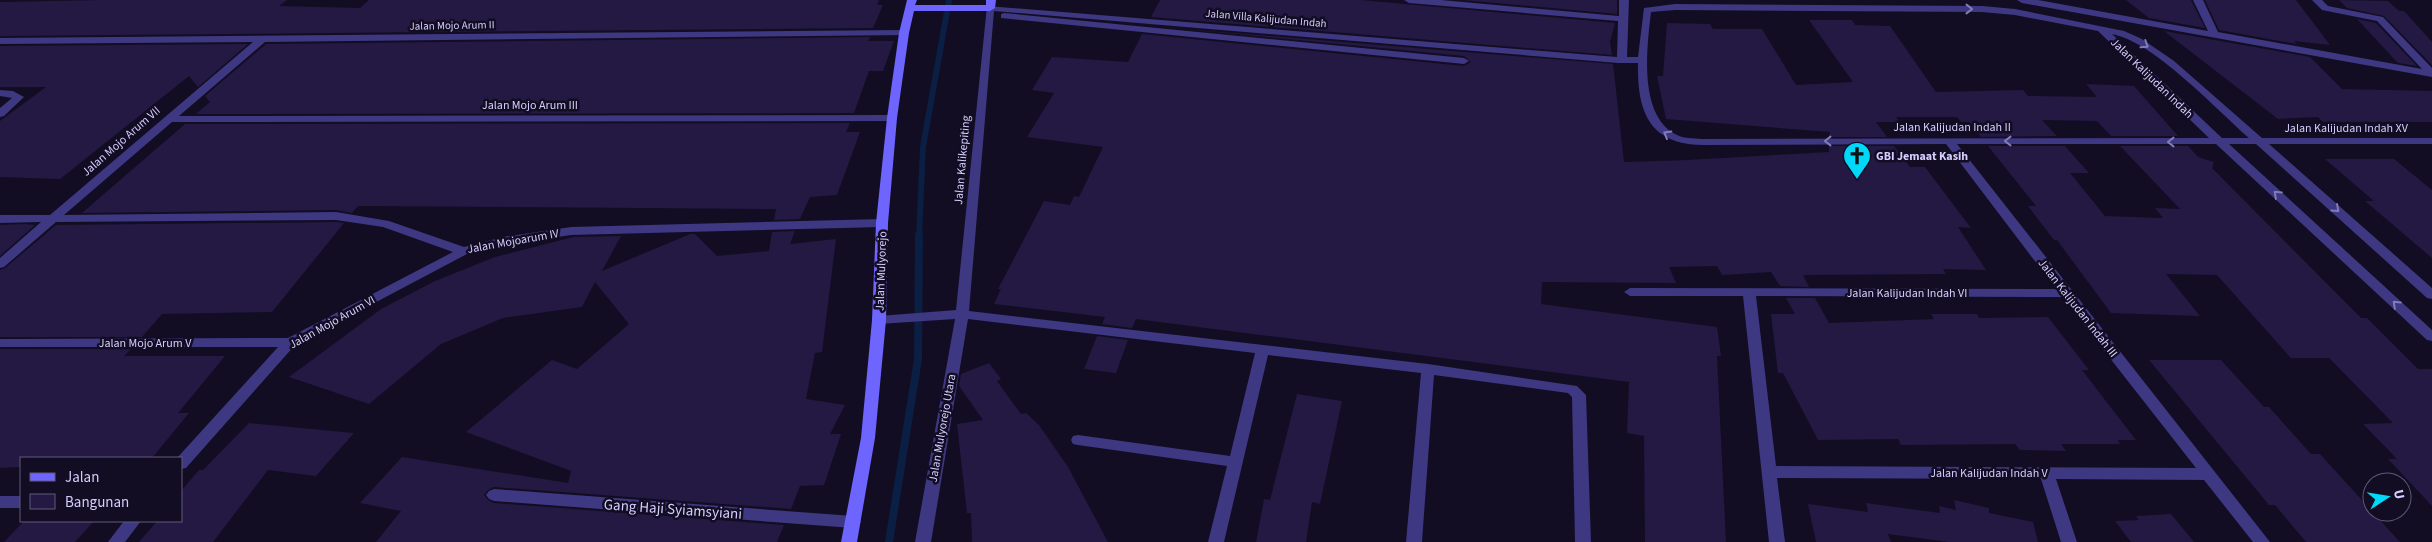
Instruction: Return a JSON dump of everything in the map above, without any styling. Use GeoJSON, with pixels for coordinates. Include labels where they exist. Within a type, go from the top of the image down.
{"type":"FeatureCollection","features":[{"type":"Feature","properties":{"kind":"main road","name":"Jalan Villa Kalijudan Indah"},"geometry":{"type":"LineString","coordinates":[[912,4],[939,8],[990,7]]}},
{"type":"Feature","properties":{"kind":"main road","name":"Jalan Mulyorejo"},"geometry":{"type":"LineString","coordinates":[[849,542],[868,438],[879,320],[882,223],[892,118],[904,33],[912,4]]}},
{"type":"Feature","properties":{"kind":"street"},"geometry":{"type":"LineString","coordinates":[[1409,0],[1623,19]]}},
{"type":"Feature","properties":{"kind":"street"},"geometry":{"type":"LineString","coordinates":[[1620,60],[1624,0]]}},
{"type":"Feature","properties":{"kind":"street"},"geometry":{"type":"LineString","coordinates":[[2022,0],[2066,4],[2215,36],[2432,74]]}},
{"type":"Feature","properties":{"kind":"street"},"geometry":{"type":"LineString","coordinates":[[2198,0],[2215,36]]}},
{"type":"Feature","properties":{"kind":"street"},"geometry":{"type":"LineString","coordinates":[[2317,0],[2325,8],[2380,19],[2432,74]]}},
{"type":"Feature","properties":{"kind":"street","name":"Jalan Kalijudan Indah II"},"geometry":{"type":"LineString","coordinates":[[2100,28],[2015,12],[1982,9],[1675,6],[1657,14],[1652,30],[1644,40],[1642,83],[1652,100],[1656,111],[1654,118],[1659,129],[1673,138],[1697,141],[2260,142]]}},
{"type":"Feature","properties":{"kind":"street","name":"Jalan Villa Kalijudan Indah"},"geometry":{"type":"LineString","coordinates":[[990,7],[1620,60],[1629,65],[1644,63]]}},
{"type":"Feature","properties":{"kind":"street","name":"Jalan Villa Kalijudan Indah"},"geometry":{"type":"LineString","coordinates":[[990,7],[1464,61]]}},
{"type":"Feature","properties":{"kind":"street","name":"Jalan Kalikepiting"},"geometry":{"type":"LineString","coordinates":[[962,314],[990,7]]}},
{"type":"Feature","properties":{"kind":"street","name":"Jalan Kalijudan Indah"},"geometry":{"type":"LineString","coordinates":[[2100,28],[2220,142],[2432,337]]}},
{"type":"Feature","properties":{"kind":"street","name":"Jalan Kalijudan Indah"},"geometry":{"type":"LineString","coordinates":[[2100,28],[2136,39],[2165,58],[2432,295]]}},
{"type":"Feature","properties":{"kind":"street","name":"Jalan Mojo Arum II"},"geometry":{"type":"LineString","coordinates":[[0,42],[904,33]]}},
{"type":"Feature","properties":{"kind":"street","name":"Jalan Mojo Arum VII"},"geometry":{"type":"LineString","coordinates":[[0,264],[262,39]]}},
{"type":"Feature","properties":{"kind":"street"},"geometry":{"type":"LineString","coordinates":[[0,92],[9,92],[19,97],[0,114]]}},
{"type":"Feature","properties":{"kind":"street","name":"Jalan Mojo Arum III"},"geometry":{"type":"LineString","coordinates":[[168,119],[892,118]]}},
{"type":"Feature","properties":{"kind":"street","name":"Jalan Kalijudan Indah III"},"geometry":{"type":"LineString","coordinates":[[1949,141],[2262,542]]}},
{"type":"Feature","properties":{"kind":"street","name":"Jalan Kalijudan Indah XV"},"geometry":{"type":"LineString","coordinates":[[2260,142],[2432,141]]}},
{"type":"Feature","properties":{"kind":"street","name":"Jalan Mojoarum IV"},"geometry":{"type":"LineString","coordinates":[[0,219],[336,216],[385,224],[463,251],[503,241],[571,231],[882,223]]}},
{"type":"Feature","properties":{"kind":"street","name":"Jalan Mojo Arum VI"},"geometry":{"type":"LineString","coordinates":[[182,463],[290,342],[463,251]]}},
{"type":"Feature","properties":{"kind":"street","name":"Jalan Kalijudan Indah VI"},"geometry":{"type":"LineString","coordinates":[[1630,292],[2066,293]]}},
{"type":"Feature","properties":{"kind":"street"},"geometry":{"type":"LineString","coordinates":[[1749,292],[1777,542]]}},
{"type":"Feature","properties":{"kind":"street"},"geometry":{"type":"LineString","coordinates":[[879,320],[962,314],[1428,369],[1568,388],[1578,392],[1584,542]]}},
{"type":"Feature","properties":{"kind":"street","name":"Jalan Mulyorejo Utara"},"geometry":{"type":"LineString","coordinates":[[923,542],[962,314]]}},
{"type":"Feature","properties":{"kind":"street","name":"Jalan Mojo Arum V"},"geometry":{"type":"LineString","coordinates":[[0,343],[290,342]]}},
{"type":"Feature","properties":{"kind":"street"},"geometry":{"type":"LineString","coordinates":[[1216,542],[1263,349]]}},
{"type":"Feature","properties":{"kind":"street"},"geometry":{"type":"LineString","coordinates":[[1414,542],[1428,369]]}},
{"type":"Feature","properties":{"kind":"street"},"geometry":{"type":"LineString","coordinates":[[1078,440],[1235,462]]}},
{"type":"Feature","properties":{"kind":"street","name":"Jalan Kalijudan Indah V"},"geometry":{"type":"LineString","coordinates":[[1769,472],[2208,474]]}},
{"type":"Feature","properties":{"kind":"street"},"geometry":{"type":"LineString","coordinates":[[2048,474],[2069,542]]}},
{"type":"Feature","properties":{"kind":"street","name":"Gang Haji Syiamsyiani"},"geometry":{"type":"LineString","coordinates":[[494,495],[853,522]]}},
{"type":"Feature","properties":{"kind":"street"},"geometry":{"type":"LineString","coordinates":[[0,502],[20,502]]}},
{"type":"Feature","properties":{"kind":"street"},"geometry":{"type":"LineString","coordinates":[[116,542],[132,522]]}},
{"type":"Feature","properties":{"kind":"building"},"geometry":{"type":"Polygon","coordinates":[[[287,0],[279,6],[360,8],[369,0],[879,0],[877,5],[883,5],[873,28],[0,36],[0,2],[287,0]]]}},
{"type":"Feature","properties":{"kind":"building"},"geometry":{"type":"Polygon","coordinates":[[[1160,0],[1361,0],[1615,23],[1610,42],[1612,55],[1151,17],[1160,0]]]}},
{"type":"Feature","properties":{"kind":"building"},"geometry":{"type":"Polygon","coordinates":[[[1462,0],[1617,0],[1617,14],[1462,0]]]}},
{"type":"Feature","properties":{"kind":"building"},"geometry":{"type":"Polygon","coordinates":[[[2126,0],[2191,0],[2205,28],[2149,18],[2126,0]]]}},
{"type":"Feature","properties":{"kind":"building"},"geometry":{"type":"Polygon","coordinates":[[[2205,0],[2296,0],[2330,45],[2294,41],[2297,44],[2219,30],[2205,0]]]}},
{"type":"Feature","properties":{"kind":"building"},"geometry":{"type":"Polygon","coordinates":[[[2339,0],[2388,1],[2399,11],[2404,11],[2432,42],[2432,65],[2384,16],[2347,8],[2339,0]]]}},
{"type":"Feature","properties":{"kind":"building"},"geometry":{"type":"Polygon","coordinates":[[[2357,19],[2376,23],[2417,66],[2398,63],[2357,19]]]}},
{"type":"Feature","properties":{"kind":"building"},"geometry":{"type":"Polygon","coordinates":[[[1809,20],[1852,20],[1855,25],[1890,26],[1936,92],[2023,90],[2028,96],[2097,97],[2086,84],[2134,86],[2178,136],[2111,136],[2097,121],[2042,120],[2057,136],[1981,137],[1969,122],[1961,122],[1957,117],[1896,117],[1900,122],[1876,122],[1887,137],[1829,137],[1830,132],[1666,119],[1657,76],[1663,76],[1667,23],[1710,24],[1713,29],[1762,29],[1796,85],[1853,82],[1809,20]]]}},
{"type":"Feature","properties":{"kind":"building"},"geometry":{"type":"Polygon","coordinates":[[[1183,29],[1613,64],[1624,162],[1829,152],[1829,146],[1894,146],[1910,167],[1925,167],[1971,228],[1958,227],[1986,270],[1943,269],[1946,274],[1803,275],[1809,287],[1780,286],[1771,272],[1722,275],[1717,266],[1669,267],[1676,283],[1542,282],[1541,304],[1717,327],[1721,356],[1717,356],[1726,542],[1645,542],[1644,436],[1627,433],[1629,382],[1136,319],[1132,328],[1102,324],[1105,317],[994,304],[1001,289],[998,289],[1044,201],[1070,205],[1074,196],[1079,197],[1103,147],[1027,137],[1054,93],[1032,90],[1052,57],[1128,62],[1142,34],[1464,66],[1471,62],[1464,56],[1183,29]]]}},
{"type":"Feature","properties":{"kind":"building"},"geometry":{"type":"Polygon","coordinates":[[[2164,31],[2310,57],[2342,89],[2432,91],[2432,122],[2323,122],[2318,117],[2278,119],[2164,31]]]}},
{"type":"Feature","properties":{"kind":"building"},"geometry":{"type":"Polygon","coordinates":[[[870,37],[868,41],[894,41],[883,71],[869,71],[854,113],[196,114],[210,102],[205,96],[266,44],[870,37]]]}},
{"type":"Feature","properties":{"kind":"building"},"geometry":{"type":"Polygon","coordinates":[[[248,44],[198,87],[189,76],[60,179],[0,177],[0,121],[46,87],[0,87],[0,46],[248,44]]]}},
{"type":"Feature","properties":{"kind":"building"},"geometry":{"type":"Polygon","coordinates":[[[850,123],[846,132],[860,132],[837,195],[810,197],[800,219],[774,220],[776,209],[358,206],[352,213],[336,210],[82,213],[185,124],[850,123]]]}},
{"type":"Feature","properties":{"kind":"building"},"geometry":{"type":"Polygon","coordinates":[[[1988,146],[2065,146],[2089,173],[2070,173],[2105,216],[2163,218],[2155,208],[2180,209],[2120,146],[2188,146],[2198,157],[2214,162],[2212,168],[2361,318],[2367,318],[2418,369],[2432,369],[2432,506],[2412,485],[2412,472],[2400,472],[2388,459],[2397,459],[2363,424],[2393,423],[2329,358],[2291,358],[2217,275],[2166,274],[2200,316],[2111,313],[2057,240],[2054,240],[2028,206],[2036,206],[1988,146]]]}},
{"type":"Feature","properties":{"kind":"building"},"geometry":{"type":"Polygon","coordinates":[[[2325,159],[2394,159],[2432,190],[2432,258],[2365,201],[2374,201],[2325,159]]]}},
{"type":"Feature","properties":{"kind":"building"},"geometry":{"type":"Polygon","coordinates":[[[344,223],[272,312],[162,314],[142,337],[0,337],[0,270],[5,268],[56,225],[344,223]]]}},
{"type":"Feature","properties":{"kind":"building"},"geometry":{"type":"Polygon","coordinates":[[[0,225],[35,225],[0,256],[0,225]]]}},
{"type":"Feature","properties":{"kind":"building"},"geometry":{"type":"Polygon","coordinates":[[[795,231],[790,244],[836,239],[822,352],[815,353],[806,399],[845,405],[830,434],[841,434],[824,485],[800,486],[791,509],[494,487],[484,495],[494,503],[784,525],[777,542],[376,542],[401,511],[360,503],[402,457],[568,483],[571,471],[466,432],[552,360],[577,369],[629,324],[595,282],[582,307],[503,318],[441,344],[369,404],[289,377],[381,309],[435,281],[495,257],[573,237],[621,236],[602,271],[690,234],[695,234],[717,256],[769,251],[772,232],[795,231]]]}},
{"type":"Feature","properties":{"kind":"building"},"geometry":{"type":"Polygon","coordinates":[[[1786,298],[1815,298],[1829,323],[1934,319],[1931,314],[1977,314],[1979,318],[2048,317],[2089,370],[2082,370],[2136,440],[2118,440],[2120,444],[2061,444],[2066,451],[2020,450],[2015,444],[1901,445],[1898,439],[1818,440],[1783,373],[1778,373],[1771,314],[1795,314],[1786,298]]]}},
{"type":"Feature","properties":{"kind":"building"},"geometry":{"type":"Polygon","coordinates":[[[1097,336],[1128,340],[1116,373],[1084,369],[1097,336]]]}},
{"type":"Feature","properties":{"kind":"building"},"geometry":{"type":"Polygon","coordinates":[[[0,349],[131,349],[124,356],[225,356],[178,413],[189,413],[153,457],[20,457],[20,467],[0,468],[0,349]]]}},
{"type":"Feature","properties":{"kind":"building"},"geometry":{"type":"Polygon","coordinates":[[[2149,360],[2221,360],[2264,407],[2269,407],[2311,454],[2320,454],[2362,500],[2362,522],[2382,522],[2400,542],[2306,542],[2275,505],[2269,505],[2149,360]]]}},
{"type":"Feature","properties":{"kind":"building"},"geometry":{"type":"Polygon","coordinates":[[[989,363],[1001,379],[997,381],[1021,414],[1026,413],[1039,425],[1068,467],[1108,542],[972,542],[971,513],[967,513],[957,424],[983,420],[959,386],[961,374],[989,363]]]}},
{"type":"Feature","properties":{"kind":"building"},"geometry":{"type":"Polygon","coordinates":[[[1297,394],[1342,401],[1320,504],[1312,502],[1306,542],[1256,542],[1264,499],[1270,500],[1297,394]]]}},
{"type":"Feature","properties":{"kind":"building"},"geometry":{"type":"Polygon","coordinates":[[[249,423],[354,433],[316,476],[268,470],[213,542],[139,542],[156,522],[182,522],[182,490],[199,470],[203,470],[249,423]]]}},
{"type":"Feature","properties":{"kind":"building"},"geometry":{"type":"Polygon","coordinates":[[[1954,500],[1989,508],[1989,513],[2033,522],[2038,542],[1949,542],[1888,534],[1891,542],[1816,542],[1808,504],[1868,512],[1866,503],[1940,513],[1939,506],[1956,510],[1954,500]]]}},
{"type":"Feature","properties":{"kind":"building"},"geometry":{"type":"Polygon","coordinates":[[[2171,514],[2194,542],[2131,542],[2115,521],[2139,520],[2136,516],[2171,514]]]}},
{"type":"Feature","properties":{"kind":"building"},"geometry":{"type":"Polygon","coordinates":[[[23,522],[93,522],[75,542],[4,542],[23,522]]]}},
{"type":"Feature","properties":{"kind":"waterway"},"geometry":{"type":"LineString","coordinates":[[919,237],[923,147],[949,0]]}},
{"type":"Feature","properties":{"kind":"waterway"},"geometry":{"type":"LineString","coordinates":[[889,542],[918,359],[919,235]]}},
{"type":"Feature","properties":{"kind":"place","name":"GBI Jemaat Kasih"},"geometry":{"type":"Point","coordinates":[1857,180]}}]}
